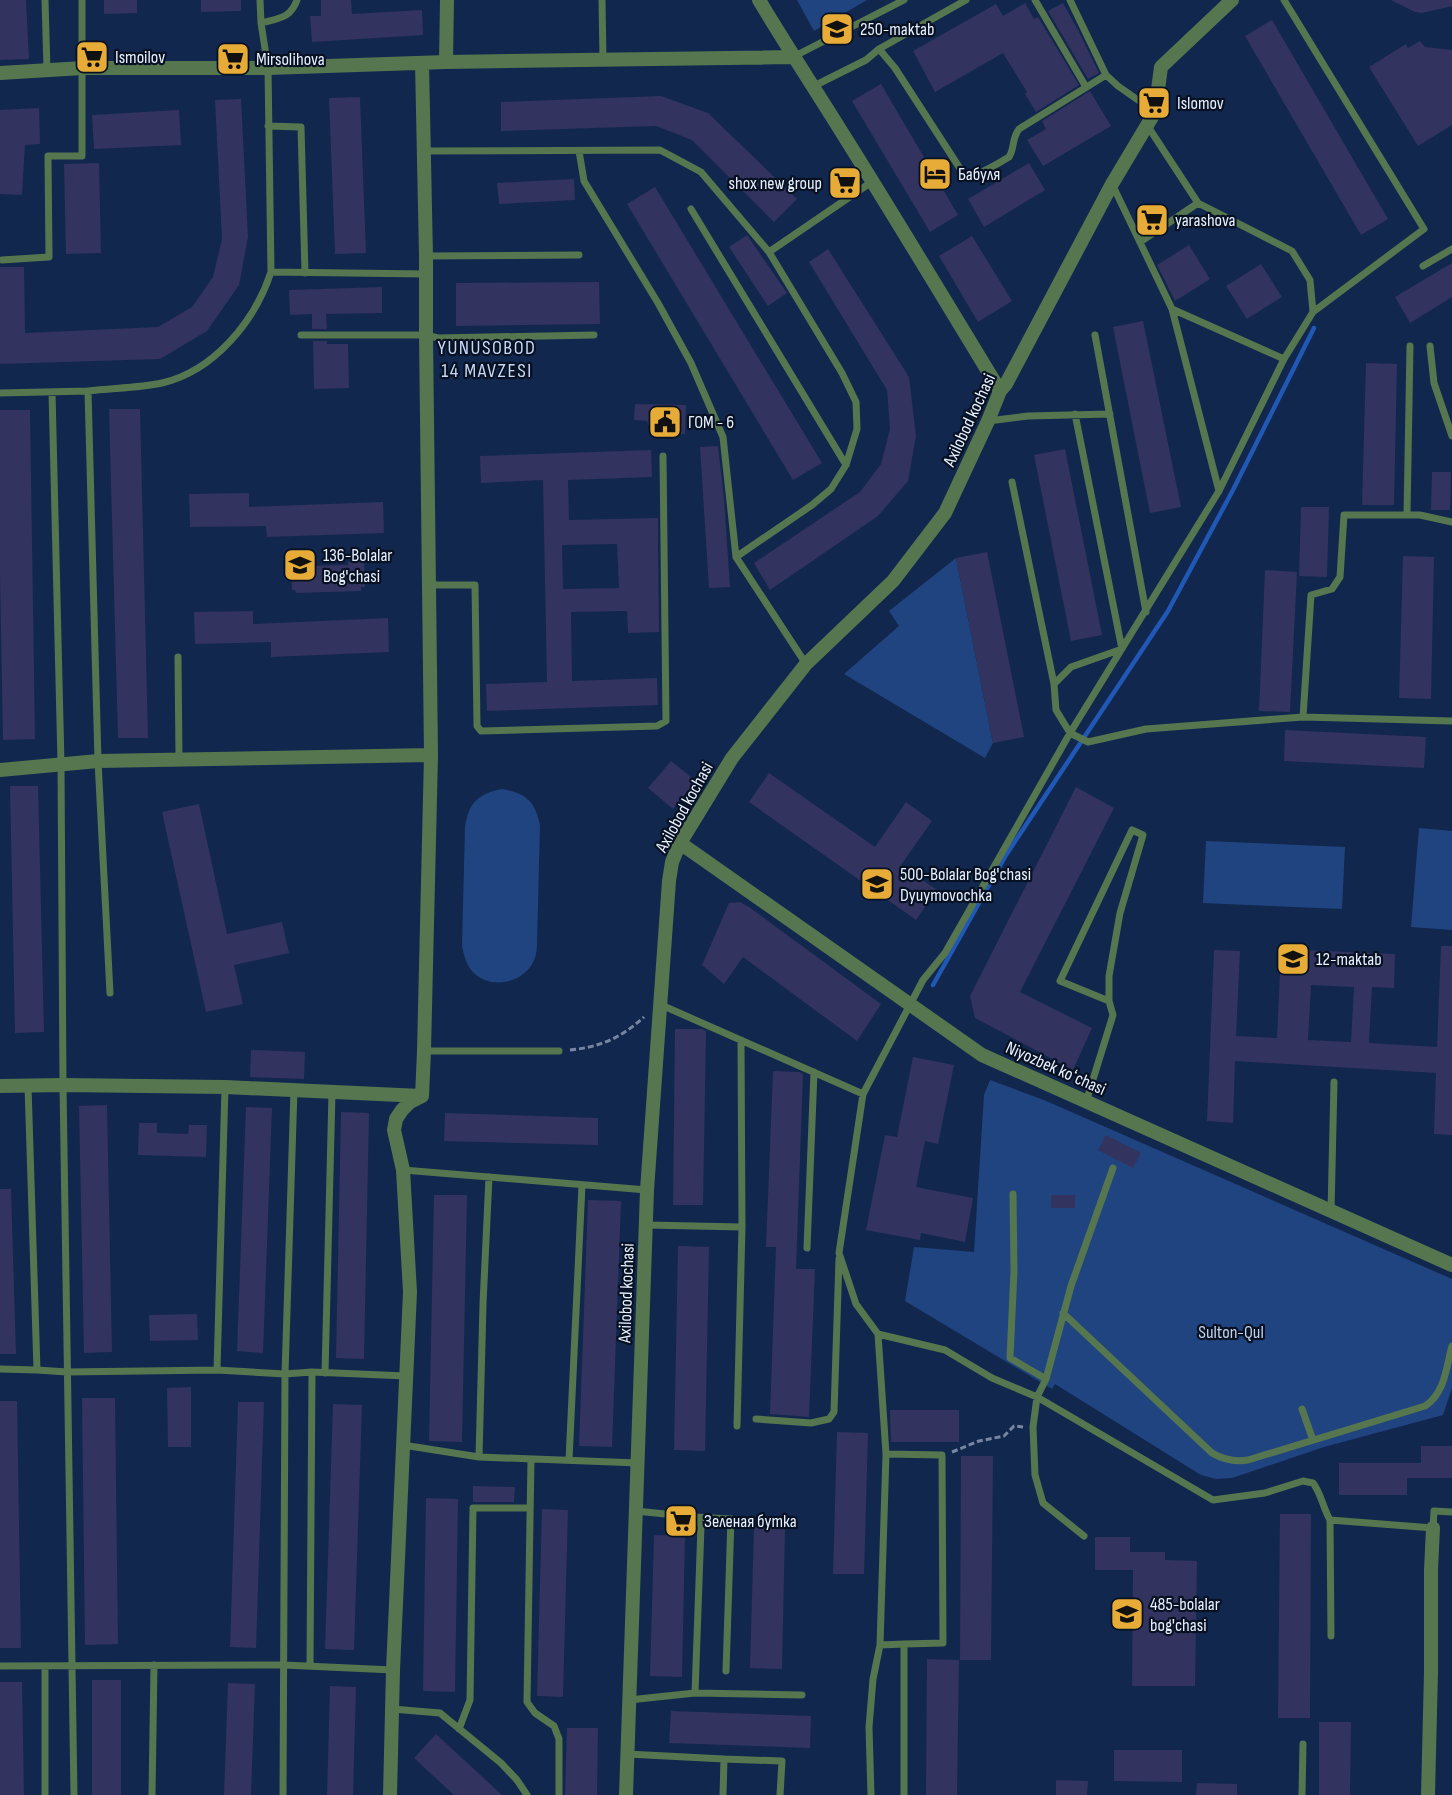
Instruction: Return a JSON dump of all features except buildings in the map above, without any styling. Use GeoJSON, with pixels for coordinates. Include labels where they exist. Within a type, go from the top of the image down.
{"type":"FeatureCollection","features":[{"type":"Feature","properties":{"kind":"street"},"geometry":{"type":"LineString","coordinates":[[446,63],[447,0]]}},
{"type":"Feature","properties":{"kind":"street"},"geometry":{"type":"LineString","coordinates":[[759,0],[873,181],[1000,391]]}},
{"type":"Feature","properties":{"kind":"street","name":"Axilobod kochasi"},"geometry":{"type":"LineString","coordinates":[[626,1795],[647,1190],[659,1004],[672,862],[680,843],[732,758],[806,664],[892,581],[945,513],[1000,391],[1006,384],[1112,184],[1155,112],[1161,67],[1232,0]]}},
{"type":"Feature","properties":{"kind":"street"},"geometry":{"type":"LineString","coordinates":[[0,73],[83,68],[268,68],[793,57]]}},
{"type":"Feature","properties":{"kind":"street"},"geometry":{"type":"LineString","coordinates":[[422,63],[431,755],[422,1096]]}},
{"type":"Feature","properties":{"kind":"street"},"geometry":{"type":"LineString","coordinates":[[0,770],[99,761],[431,755]]}},
{"type":"Feature","properties":{"kind":"street","name":"Niyozbek koʻchasi"},"geometry":{"type":"LineString","coordinates":[[680,843],[982,1055],[1452,1265]]}},
{"type":"Feature","properties":{"kind":"street"},"geometry":{"type":"LineString","coordinates":[[0,1086],[225,1086],[422,1096]]}},
{"type":"Feature","properties":{"kind":"street"},"geometry":{"type":"LineString","coordinates":[[390,1795],[393,1670],[410,1292],[403,1170],[394,1130],[396,1119],[402,1110],[410,1102],[422,1096]]}},
{"type":"Feature","properties":{"kind":"street"},"geometry":{"type":"LineString","coordinates":[[1428,1795],[1433,1528]]}},
{"type":"Feature","properties":{"kind":"lane"},"geometry":{"type":"LineString","coordinates":[[45,0],[47,70]]}},
{"type":"Feature","properties":{"kind":"lane"},"geometry":{"type":"LineString","coordinates":[[2,260],[49,257],[48,156],[82,156],[82,0]]}},
{"type":"Feature","properties":{"kind":"lane"},"geometry":{"type":"LineString","coordinates":[[0,393],[88,391],[161,383],[199,366],[240,332],[266,290],[271,273],[268,68],[260,0]]}},
{"type":"Feature","properties":{"kind":"lane"},"geometry":{"type":"LineString","coordinates":[[261,23],[285,17],[293,11],[297,0]]}},
{"type":"Feature","properties":{"kind":"lane"},"geometry":{"type":"LineString","coordinates":[[602,0],[603,60]]}},
{"type":"Feature","properties":{"kind":"lane"},"geometry":{"type":"LineString","coordinates":[[793,57],[904,0]]}},
{"type":"Feature","properties":{"kind":"lane"},"geometry":{"type":"LineString","coordinates":[[814,86],[866,60],[879,49],[966,0]]}},
{"type":"Feature","properties":{"kind":"lane"},"geometry":{"type":"LineString","coordinates":[[1035,0],[1086,87]]}},
{"type":"Feature","properties":{"kind":"lane"},"geometry":{"type":"LineString","coordinates":[[1070,0],[1106,75],[1155,112]]}},
{"type":"Feature","properties":{"kind":"lane"},"geometry":{"type":"LineString","coordinates":[[756,1419],[811,1423],[829,1419],[834,1412],[839,1253],[863,1094],[923,980],[945,952],[1070,733],[1219,491],[1284,358],[1312,312],[1424,229],[1284,0]]}},
{"type":"Feature","properties":{"kind":"lane"},"geometry":{"type":"LineString","coordinates":[[879,49],[895,68],[964,174],[970,176],[1009,157],[1012,153],[1014,136],[1019,129],[1106,75]]}},
{"type":"Feature","properties":{"kind":"lane"},"geometry":{"type":"LineString","coordinates":[[1147,125],[1198,203],[1292,251],[1310,280],[1312,312]]}},
{"type":"Feature","properties":{"kind":"lane"},"geometry":{"type":"LineString","coordinates":[[268,126],[301,127],[305,273]]}},
{"type":"Feature","properties":{"kind":"lane"},"geometry":{"type":"LineString","coordinates":[[424,151],[660,150],[701,172],[769,252],[842,374],[855,402],[857,429],[846,465],[831,489],[812,505],[736,557]]}},
{"type":"Feature","properties":{"kind":"lane"},"geometry":{"type":"LineString","coordinates":[[579,151],[584,181],[692,363],[723,437],[736,557],[806,664]]}},
{"type":"Feature","properties":{"kind":"lane"},"geometry":{"type":"LineString","coordinates":[[769,252],[873,181]]}},
{"type":"Feature","properties":{"kind":"lane"},"geometry":{"type":"LineString","coordinates":[[1112,184],[1172,309],[1219,491]]}},
{"type":"Feature","properties":{"kind":"lane"},"geometry":{"type":"LineString","coordinates":[[1140,242],[1198,203]]}},
{"type":"Feature","properties":{"kind":"lane"},"geometry":{"type":"LineString","coordinates":[[691,209],[846,465]]}},
{"type":"Feature","properties":{"kind":"lane"},"geometry":{"type":"LineString","coordinates":[[1423,266],[1452,249]]}},
{"type":"Feature","properties":{"kind":"lane"},"geometry":{"type":"LineString","coordinates":[[426,256],[579,255]]}},
{"type":"Feature","properties":{"kind":"lane"},"geometry":{"type":"LineString","coordinates":[[271,273],[426,274]]}},
{"type":"Feature","properties":{"kind":"lane"},"geometry":{"type":"LineString","coordinates":[[1172,309],[1284,358]]}},
{"type":"Feature","properties":{"kind":"lane"},"geometry":{"type":"LineString","coordinates":[[301,335],[426,335],[438,338],[594,335]]}},
{"type":"Feature","properties":{"kind":"lane"},"geometry":{"type":"LineString","coordinates":[[1095,335],[1146,612]]}},
{"type":"Feature","properties":{"kind":"lane"},"geometry":{"type":"LineString","coordinates":[[1407,515],[1410,346]]}},
{"type":"Feature","properties":{"kind":"lane"},"geometry":{"type":"LineString","coordinates":[[1430,346],[1434,383],[1452,436]]}},
{"type":"Feature","properties":{"kind":"lane"},"geometry":{"type":"LineString","coordinates":[[88,391],[99,761],[110,993]]}},
{"type":"Feature","properties":{"kind":"lane"},"geometry":{"type":"LineString","coordinates":[[52,392],[61,764],[63,1085],[74,1795]]}},
{"type":"Feature","properties":{"kind":"lane"},"geometry":{"type":"LineString","coordinates":[[1075,414],[1122,649]]}},
{"type":"Feature","properties":{"kind":"lane"},"geometry":{"type":"LineString","coordinates":[[988,421],[1028,416],[1110,414]]}},
{"type":"Feature","properties":{"kind":"lane"},"geometry":{"type":"LineString","coordinates":[[429,584],[476,585],[477,726],[481,731],[657,726],[666,721],[663,456]]}},
{"type":"Feature","properties":{"kind":"lane"},"geometry":{"type":"LineString","coordinates":[[1012,482],[1054,684],[1056,710],[1070,733],[1088,742],[1146,729],[1303,717],[1452,721]]}},
{"type":"Feature","properties":{"kind":"lane"},"geometry":{"type":"LineString","coordinates":[[1303,717],[1311,595],[1332,589],[1340,578],[1344,515],[1420,515],[1452,522]]}},
{"type":"Feature","properties":{"kind":"lane"},"geometry":{"type":"LineString","coordinates":[[1054,684],[1071,667],[1122,649]]}},
{"type":"Feature","properties":{"kind":"lane"},"geometry":{"type":"LineString","coordinates":[[178,657],[179,759]]}},
{"type":"Feature","properties":{"kind":"lane"},"geometry":{"type":"LineString","coordinates":[[1086,1102],[1113,1015],[1109,1001],[1110,976],[1120,913],[1143,835],[1132,830],[1060,981],[1109,1001]]}},
{"type":"Feature","properties":{"kind":"lane"},"geometry":{"type":"LineString","coordinates":[[659,1004],[863,1094]]}},
{"type":"Feature","properties":{"kind":"lane"},"geometry":{"type":"LineString","coordinates":[[737,1426],[742,1227],[741,1040]]}},
{"type":"Feature","properties":{"kind":"lane"},"geometry":{"type":"LineString","coordinates":[[424,1052],[559,1052]]}},
{"type":"Feature","properties":{"kind":"lane"},"geometry":{"type":"LineString","coordinates":[[807,1248],[814,1072]]}},
{"type":"Feature","properties":{"kind":"lane"},"geometry":{"type":"LineString","coordinates":[[1331,1211],[1334,1082]]}},
{"type":"Feature","properties":{"kind":"lane"},"geometry":{"type":"LineString","coordinates":[[28,1086],[37,1370]]}},
{"type":"Feature","properties":{"kind":"lane"},"geometry":{"type":"LineString","coordinates":[[217,1370],[225,1086]]}},
{"type":"Feature","properties":{"kind":"lane"},"geometry":{"type":"LineString","coordinates":[[283,1795],[285,1374],[294,1090]]}},
{"type":"Feature","properties":{"kind":"lane"},"geometry":{"type":"LineString","coordinates":[[325,1373],[332,1093]]}},
{"type":"Feature","properties":{"kind":"lane"},"geometry":{"type":"LineString","coordinates":[[1084,1536],[1043,1503],[1035,1475],[1033,1428],[1037,1397],[1046,1380],[1063,1313],[1113,1168]]}},
{"type":"Feature","properties":{"kind":"lane"},"geometry":{"type":"LineString","coordinates":[[403,1170],[647,1190]]}},
{"type":"Feature","properties":{"kind":"lane"},"geometry":{"type":"LineString","coordinates":[[479,1457],[489,1177]]}},
{"type":"Feature","properties":{"kind":"lane"},"geometry":{"type":"LineString","coordinates":[[569,1460],[582,1185]]}},
{"type":"Feature","properties":{"kind":"lane"},"geometry":{"type":"LineString","coordinates":[[1013,1194],[1014,1271],[1010,1358],[1046,1380]]}},
{"type":"Feature","properties":{"kind":"lane"},"geometry":{"type":"LineString","coordinates":[[646,1225],[742,1227]]}},
{"type":"Feature","properties":{"kind":"lane"},"geometry":{"type":"LineString","coordinates":[[839,1253],[856,1304],[878,1334],[886,1454],[880,1644],[873,1679],[869,1727],[871,1795]]}},
{"type":"Feature","properties":{"kind":"lane"},"geometry":{"type":"LineString","coordinates":[[1063,1313],[1212,1454],[1229,1460],[1248,1460],[1417,1410],[1432,1401],[1438,1394],[1452,1346]]}},
{"type":"Feature","properties":{"kind":"lane"},"geometry":{"type":"LineString","coordinates":[[878,1334],[945,1350],[992,1378],[1037,1397],[1213,1500],[1265,1493],[1303,1481],[1313,1483],[1330,1520],[1331,1636]]}},
{"type":"Feature","properties":{"kind":"lane"},"geometry":{"type":"LineString","coordinates":[[0,1369],[67,1372],[217,1370],[285,1374],[312,1372],[406,1376]]}},
{"type":"Feature","properties":{"kind":"lane"},"geometry":{"type":"LineString","coordinates":[[310,1665],[312,1372]]}},
{"type":"Feature","properties":{"kind":"lane"},"geometry":{"type":"LineString","coordinates":[[1302,1409],[1313,1440]]}},
{"type":"Feature","properties":{"kind":"lane"},"geometry":{"type":"LineString","coordinates":[[404,1445],[479,1457],[638,1463]]}},
{"type":"Feature","properties":{"kind":"lane"},"geometry":{"type":"LineString","coordinates":[[880,1644],[943,1643],[942,1455],[886,1454]]}},
{"type":"Feature","properties":{"kind":"lane"},"geometry":{"type":"LineString","coordinates":[[531,1459],[527,1702],[535,1713],[554,1726],[559,1739],[559,1795]]}},
{"type":"Feature","properties":{"kind":"lane"},"geometry":{"type":"LineString","coordinates":[[459,1729],[470,1700],[473,1508],[530,1508]]}},
{"type":"Feature","properties":{"kind":"lane"},"geometry":{"type":"LineString","coordinates":[[636,1511],[731,1519],[726,1671]]}},
{"type":"Feature","properties":{"kind":"lane"},"geometry":{"type":"LineString","coordinates":[[1330,1520],[1433,1528],[1434,1511],[1452,1512]]}},
{"type":"Feature","properties":{"kind":"lane"},"geometry":{"type":"LineString","coordinates":[[694,1517],[701,1526],[695,1693]]}},
{"type":"Feature","properties":{"kind":"lane"},"geometry":{"type":"LineString","coordinates":[[904,1644],[904,1795]]}},
{"type":"Feature","properties":{"kind":"lane"},"geometry":{"type":"LineString","coordinates":[[152,1795],[154,1665]]}},
{"type":"Feature","properties":{"kind":"lane"},"geometry":{"type":"LineString","coordinates":[[0,1666],[310,1665],[393,1670]]}},
{"type":"Feature","properties":{"kind":"lane"},"geometry":{"type":"LineString","coordinates":[[45,1666],[45,1795]]}},
{"type":"Feature","properties":{"kind":"lane"},"geometry":{"type":"LineString","coordinates":[[629,1700],[695,1693],[802,1695]]}},
{"type":"Feature","properties":{"kind":"lane"},"geometry":{"type":"LineString","coordinates":[[392,1709],[440,1713],[501,1763],[527,1795]]}},
{"type":"Feature","properties":{"kind":"lane"},"geometry":{"type":"LineString","coordinates":[[1302,1795],[1303,1744]]}},
{"type":"Feature","properties":{"kind":"lane"},"geometry":{"type":"LineString","coordinates":[[627,1754],[782,1761],[780,1795]]}},
{"type":"Feature","properties":{"kind":"lane"},"geometry":{"type":"LineString","coordinates":[[723,1795],[724,1759]]}},
{"type":"Feature","properties":{"kind":"path"},"geometry":{"type":"LineString","coordinates":[[559,1052],[607,1043],[633,1027],[659,1004]]}},
{"type":"Feature","properties":{"kind":"path"},"geometry":{"type":"LineString","coordinates":[[942,1455],[979,1441],[1004,1436],[1014,1426],[1033,1428]]}},
{"type":"Feature","properties":{"kind":"green space"},"geometry":{"type":"Polygon","coordinates":[[[797,0],[867,0],[814,31],[797,0]]]}},
{"type":"Feature","properties":{"kind":"green space"},"geometry":{"type":"Polygon","coordinates":[[[956,558],[993,743],[985,758],[844,674],[899,626],[889,611],[956,558]]]}},
{"type":"Feature","properties":{"kind":"green space"},"geometry":{"type":"Polygon","coordinates":[[[502,789],[517,793],[528,800],[535,810],[540,825],[535,958],[524,973],[498,983],[480,978],[473,972],[467,963],[462,946],[467,819],[472,806],[480,797],[502,789]]]}},
{"type":"Feature","properties":{"kind":"green space"},"geometry":{"type":"Polygon","coordinates":[[[1419,828],[1452,831],[1452,930],[1411,927],[1419,828]]]}},
{"type":"Feature","properties":{"kind":"green space"},"geometry":{"type":"Polygon","coordinates":[[[1206,841],[1345,847],[1342,909],[1203,903],[1206,841]]]}},
{"type":"Feature","properties":{"kind":"green space","name":"Sulton-Qul"},"geometry":{"type":"Polygon","coordinates":[[[990,1080],[1044,1100],[1452,1279],[1452,1388],[1443,1415],[1324,1447],[1232,1478],[1216,1479],[1201,1475],[1055,1384],[1052,1389],[905,1301],[914,1247],[974,1252],[984,1095],[990,1080]]]}},
{"type":"Feature","properties":{"kind":"waterway"},"geometry":{"type":"LineString","coordinates":[[933,985],[1006,855],[1168,611],[1233,490],[1314,328]]}},
{"type":"Feature","properties":{"kind":"place","name":"250-maktab"},"geometry":{"type":"Point","coordinates":[837,29]}},
{"type":"Feature","properties":{"kind":"place","name":"Ismoilov"},"geometry":{"type":"Point","coordinates":[92,57]}},
{"type":"Feature","properties":{"kind":"place","name":"Mirsolihova"},"geometry":{"type":"Point","coordinates":[233,59]}},
{"type":"Feature","properties":{"kind":"place","name":"Islomov"},"geometry":{"type":"Point","coordinates":[1154,103]}},
{"type":"Feature","properties":{"kind":"place","name":"Бабуля"},"geometry":{"type":"Point","coordinates":[935,174]}},
{"type":"Feature","properties":{"kind":"place","name":"shox new group"},"geometry":{"type":"Point","coordinates":[845,183]}},
{"type":"Feature","properties":{"kind":"place","name":"yarashova"},"geometry":{"type":"Point","coordinates":[1152,220]}},
{"type":"Feature","properties":{"kind":"place","name":"ГОМ - 6"},"geometry":{"type":"Point","coordinates":[665,422]}},
{"type":"Feature","properties":{"kind":"place","name":"136-Bolalar Bog'chasi"},"geometry":{"type":"Point","coordinates":[300,565]}},
{"type":"Feature","properties":{"kind":"place","name":"500-Bolalar Bog'chasi Dyuymovochka"},"geometry":{"type":"Point","coordinates":[877,884]}},
{"type":"Feature","properties":{"kind":"place","name":"12-maktab"},"geometry":{"type":"Point","coordinates":[1293,959]}},
{"type":"Feature","properties":{"kind":"place","name":"Зеленая бутка"},"geometry":{"type":"Point","coordinates":[681,1521]}},
{"type":"Feature","properties":{"kind":"place","name":"485-bolalar bog'chasi"},"geometry":{"type":"Point","coordinates":[1127,1614]}},
{"type":"Feature","properties":{"kind":"district","name":"YUNUSOBOD 14 MAVZESI"},"geometry":{"type":"Point","coordinates":[487,358]}}]}
